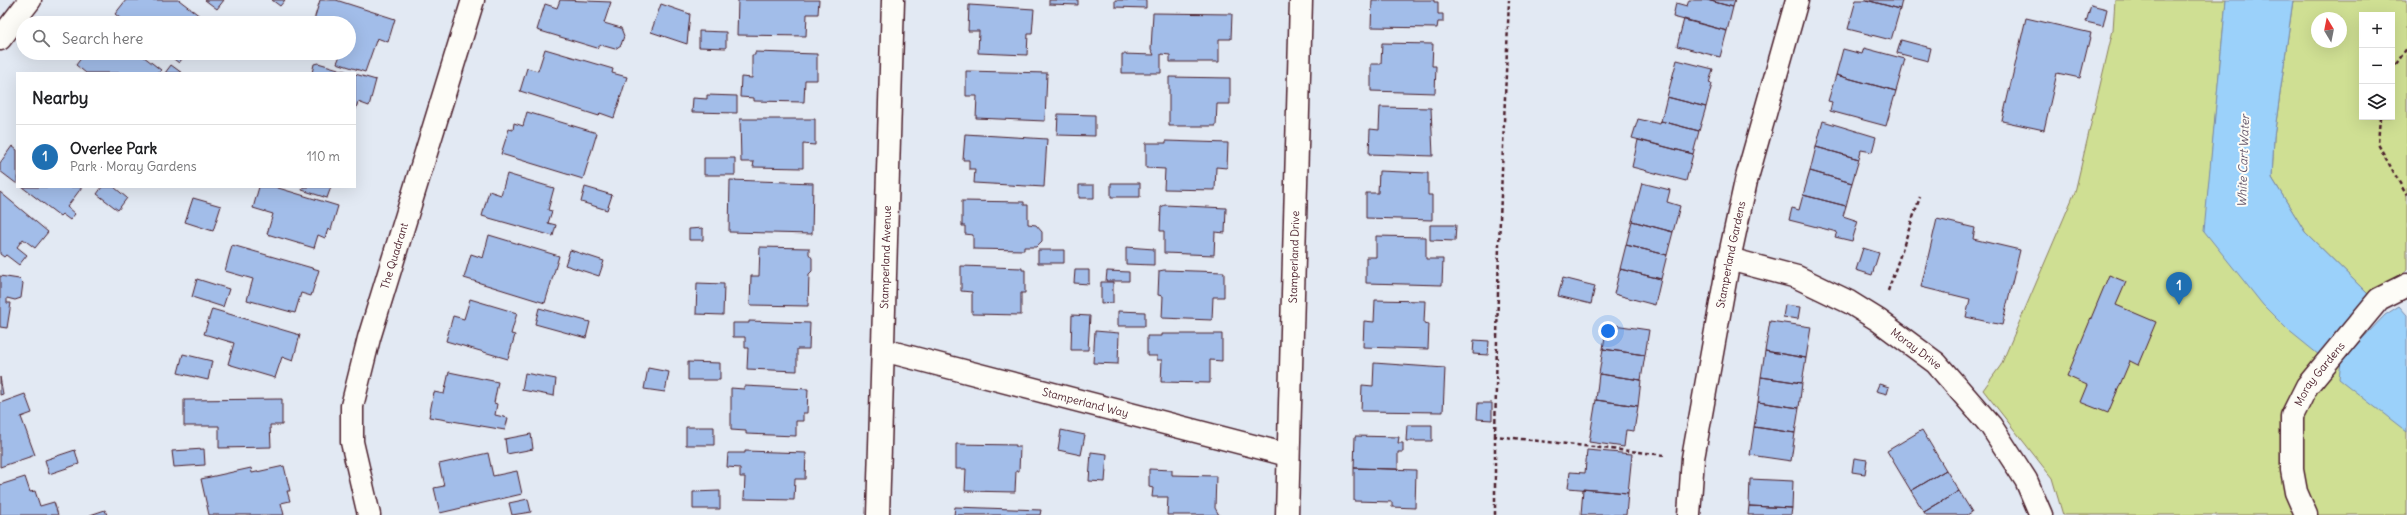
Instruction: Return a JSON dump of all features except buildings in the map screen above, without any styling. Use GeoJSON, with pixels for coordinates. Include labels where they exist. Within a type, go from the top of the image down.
{"type":"FeatureCollection","features":[{"type":"Feature","properties":{"kind":"street"},"geometry":{"type":"LineString","coordinates":[[18,16],[30,0]]}},
{"type":"Feature","properties":{"kind":"street","name":"The Quadrant"},"geometry":{"type":"LineString","coordinates":[[370,515],[352,442],[352,406],[369,338],[473,0]]}},
{"type":"Feature","properties":{"kind":"street","name":"Stamperland Avenue"},"geometry":{"type":"LineString","coordinates":[[878,515],[893,0]]}},
{"type":"Feature","properties":{"kind":"street","name":"Stamperland Drive"},"geometry":{"type":"LineString","coordinates":[[1287,515],[1301,0]]}},
{"type":"Feature","properties":{"kind":"street","name":"Stamperland Gardens"},"geometry":{"type":"LineString","coordinates":[[1689,515],[1693,458],[1729,259],[1746,181],[1797,0]]}},
{"type":"Feature","properties":{"kind":"street"},"geometry":{"type":"LineString","coordinates":[[0,39],[16,18]]}},
{"type":"Feature","properties":{"kind":"street","name":"Moray Drive"},"geometry":{"type":"LineString","coordinates":[[1729,259],[1797,277],[1849,302],[1878,320],[1936,363],[1966,395],[1991,426],[2026,480],[2041,515]]}},
{"type":"Feature","properties":{"kind":"street","name":"Moray Gardens"},"geometry":{"type":"LineString","coordinates":[[2306,515],[2296,492],[2292,470],[2292,416],[2308,386],[2379,299],[2407,285]]}},
{"type":"Feature","properties":{"kind":"street","name":"Stamperland Way"},"geometry":{"type":"LineString","coordinates":[[883,350],[1288,454]]}},
{"type":"Feature","properties":{"kind":"path"},"geometry":{"type":"LineString","coordinates":[[1495,515],[1495,436],[1500,244],[1509,0]]}},
{"type":"Feature","properties":{"kind":"path"},"geometry":{"type":"LineString","coordinates":[[2395,66],[2407,48]]}},
{"type":"Feature","properties":{"kind":"path"},"geometry":{"type":"LineString","coordinates":[[2380,120],[2378,144],[2407,196]]}},
{"type":"Feature","properties":{"kind":"path"},"geometry":{"type":"LineString","coordinates":[[1878,320],[1920,197]]}},
{"type":"Feature","properties":{"kind":"path"},"geometry":{"type":"LineString","coordinates":[[1495,436],[1693,458]]}},
{"type":"Feature","properties":{"kind":"green space"},"geometry":{"type":"Polygon","coordinates":[[[2115,0],[2226,0],[2207,205],[2261,246],[2407,368],[2407,515],[2063,515],[2052,478],[1983,390],[2001,365],[2075,192],[2113,30],[2115,0]]]}},
{"type":"Feature","properties":{"kind":"green space"},"geometry":{"type":"Polygon","coordinates":[[[2293,0],[2407,0],[2407,270],[2371,297],[2305,232],[2272,178],[2274,137],[2293,0]]]}},
{"type":"Feature","properties":{"kind":"water","name":"White Cart Water"},"geometry":{"type":"Polygon","coordinates":[[[2226,0],[2293,0],[2274,137],[2272,178],[2305,232],[2371,297],[2319,355],[2287,329],[2263,305],[2204,231],[2226,0]]]}},
{"type":"Feature","properties":{"kind":"water"},"geometry":{"type":"Polygon","coordinates":[[[2399,306],[2407,315],[2407,432],[2339,379],[2341,361],[2385,315],[2399,306]]]}},
{"type":"Feature","properties":{"kind":"place","name":"Overlee Park"},"geometry":{"type":"Point","coordinates":[2179,305]}}]}
